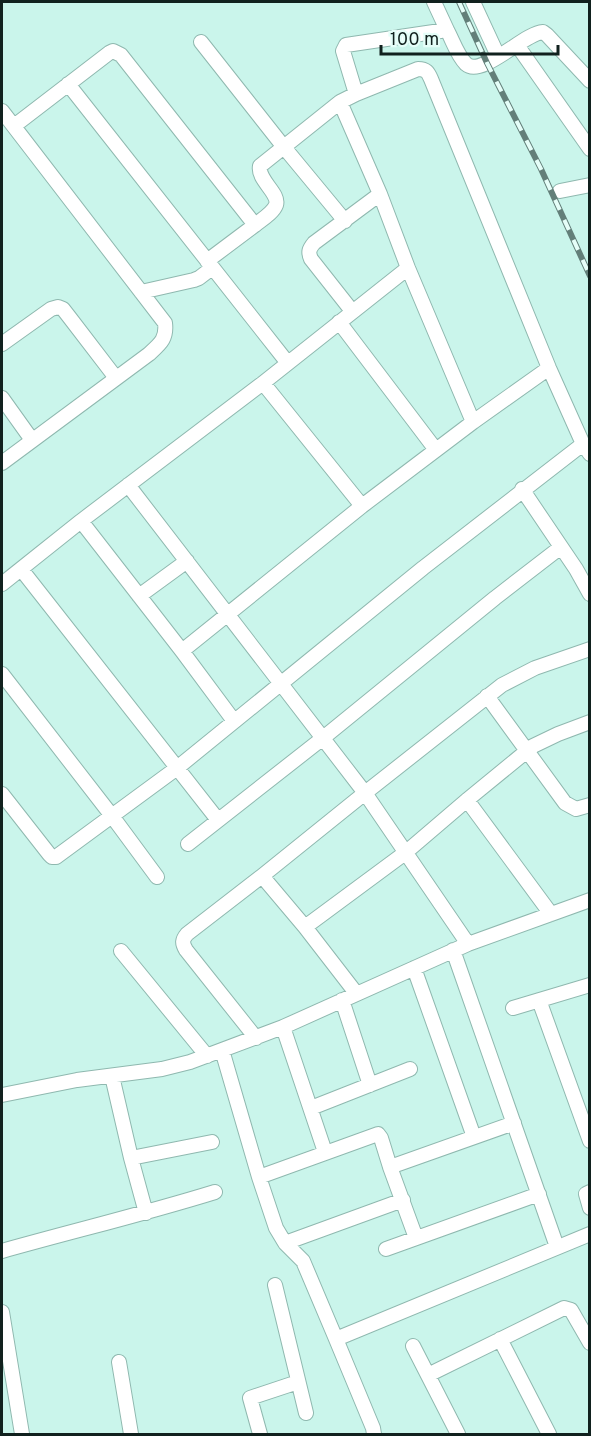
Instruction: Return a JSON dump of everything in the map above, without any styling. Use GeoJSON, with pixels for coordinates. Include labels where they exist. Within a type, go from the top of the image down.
{"type":"FeatureCollection","features":[{"type":"Feature","properties":{"kind":"street"},"geometry":{"type":"LineString","coordinates":[[434,2],[460,57],[471,67],[487,63],[532,35],[543,32],[590,81]]}},
{"type":"Feature","properties":{"kind":"street"},"geometry":{"type":"LineString","coordinates":[[473,2],[498,56]]}},
{"type":"Feature","properties":{"kind":"street"},"geometry":{"type":"LineString","coordinates":[[356,94],[343,51],[346,45],[447,30]]}},
{"type":"Feature","properties":{"kind":"street"},"geometry":{"type":"LineString","coordinates":[[201,42],[345,221]]}},
{"type":"Feature","properties":{"kind":"street"},"geometry":{"type":"LineString","coordinates":[[517,45],[590,149]]}},
{"type":"Feature","properties":{"kind":"street"},"geometry":{"type":"LineString","coordinates":[[14,126],[109,53],[117,52],[255,225]]}},
{"type":"Feature","properties":{"kind":"street"},"geometry":{"type":"LineString","coordinates":[[2,794],[52,857],[56,857],[177,768],[522,489],[586,449],[549,368],[428,72],[423,69],[418,69],[340,102],[283,146],[260,166],[259,170],[276,200],[273,210],[210,265],[199,279],[141,292]]}},
{"type":"Feature","properties":{"kind":"street"},"geometry":{"type":"LineString","coordinates":[[68,84],[287,362]]}},
{"type":"Feature","properties":{"kind":"street"},"geometry":{"type":"LineString","coordinates":[[340,102],[473,422]]}},
{"type":"Feature","properties":{"kind":"street"},"geometry":{"type":"LineString","coordinates":[[2,111],[165,323],[166,332],[161,343],[149,354],[2,463]]}},
{"type":"Feature","properties":{"kind":"street"},"geometry":{"type":"LineString","coordinates":[[560,191],[590,185]]}},
{"type":"Feature","properties":{"kind":"street"},"geometry":{"type":"LineString","coordinates":[[352,311],[311,259],[308,254],[309,248],[380,194]]}},
{"type":"Feature","properties":{"kind":"street"},"geometry":{"type":"LineString","coordinates":[[2,584],[408,268]]}},
{"type":"Feature","properties":{"kind":"street"},"geometry":{"type":"LineString","coordinates":[[2,344],[51,309],[58,307],[63,309],[116,378]]}},
{"type":"Feature","properties":{"kind":"street"},"geometry":{"type":"LineString","coordinates":[[339,322],[436,450]]}},
{"type":"Feature","properties":{"kind":"street"},"geometry":{"type":"LineString","coordinates":[[182,651],[362,506],[549,368]]}},
{"type":"Feature","properties":{"kind":"street"},"geometry":{"type":"LineString","coordinates":[[263,382],[362,506]]}},
{"type":"Feature","properties":{"kind":"street"},"geometry":{"type":"LineString","coordinates":[[2,398],[32,440]]}},
{"type":"Feature","properties":{"kind":"street"},"geometry":{"type":"LineString","coordinates":[[128,485],[364,793],[468,944]]}},
{"type":"Feature","properties":{"kind":"street"},"geometry":{"type":"LineString","coordinates":[[522,489],[576,569],[590,594]]}},
{"type":"Feature","properties":{"kind":"street"},"geometry":{"type":"LineString","coordinates":[[81,521],[234,721]]}},
{"type":"Feature","properties":{"kind":"street"},"geometry":{"type":"LineString","coordinates":[[188,844],[561,547]]}},
{"type":"Feature","properties":{"kind":"street"},"geometry":{"type":"LineString","coordinates":[[139,596],[187,561]]}},
{"type":"Feature","properties":{"kind":"street"},"geometry":{"type":"LineString","coordinates":[[21,569],[218,820]]}},
{"type":"Feature","properties":{"kind":"street"},"geometry":{"type":"LineString","coordinates":[[256,1038],[183,945],[183,939],[187,934],[502,685],[522,674],[590,649]]}},
{"type":"Feature","properties":{"kind":"street"},"geometry":{"type":"LineString","coordinates":[[2,674],[158,877]]}},
{"type":"Feature","properties":{"kind":"street"},"geometry":{"type":"LineString","coordinates":[[487,696],[565,803],[576,809],[590,805]]}},
{"type":"Feature","properties":{"kind":"street"},"geometry":{"type":"LineString","coordinates":[[305,927],[405,853],[526,752],[545,739],[590,722]]}},
{"type":"Feature","properties":{"kind":"street"},"geometry":{"type":"LineString","coordinates":[[467,800],[551,914]]}},
{"type":"Feature","properties":{"kind":"street"},"geometry":{"type":"LineString","coordinates":[[262,876],[356,993]]}},
{"type":"Feature","properties":{"kind":"street"},"geometry":{"type":"LineString","coordinates":[[2,1095],[77,1080],[162,1069],[207,1056],[283,1027],[453,950],[590,900]]}},
{"type":"Feature","properties":{"kind":"street"},"geometry":{"type":"LineString","coordinates":[[453,950],[557,1247]]}},
{"type":"Feature","properties":{"kind":"street"},"geometry":{"type":"LineString","coordinates":[[121,951],[207,1056]]}},
{"type":"Feature","properties":{"kind":"street"},"geometry":{"type":"LineString","coordinates":[[414,968],[474,1137]]}},
{"type":"Feature","properties":{"kind":"street"},"geometry":{"type":"LineString","coordinates":[[513,1008],[590,985]]}},
{"type":"Feature","properties":{"kind":"street"},"geometry":{"type":"LineString","coordinates":[[342,1000],[370,1085]]}},
{"type":"Feature","properties":{"kind":"street"},"geometry":{"type":"LineString","coordinates":[[539,1000],[590,1141]]}},
{"type":"Feature","properties":{"kind":"street"},"geometry":{"type":"LineString","coordinates":[[283,1027],[326,1152]]}},
{"type":"Feature","properties":{"kind":"street"},"geometry":{"type":"LineString","coordinates":[[222,1050],[276,1228],[285,1243],[303,1261],[374,1434]]}},
{"type":"Feature","properties":{"kind":"street"},"geometry":{"type":"LineString","coordinates":[[311,1108],[410,1069]]}},
{"type":"Feature","properties":{"kind":"street"},"geometry":{"type":"LineString","coordinates":[[112,1076],[146,1213]]}},
{"type":"Feature","properties":{"kind":"street"},"geometry":{"type":"LineString","coordinates":[[390,1167],[514,1124]]}},
{"type":"Feature","properties":{"kind":"street"},"geometry":{"type":"LineString","coordinates":[[259,1177],[378,1134],[416,1238]]}},
{"type":"Feature","properties":{"kind":"street"},"geometry":{"type":"LineString","coordinates":[[131,1158],[212,1142]]}},
{"type":"Feature","properties":{"kind":"street"},"geometry":{"type":"LineString","coordinates":[[2,1251],[146,1213],[215,1192]]}},
{"type":"Feature","properties":{"kind":"street"},"geometry":{"type":"LineString","coordinates":[[590,1192],[586,1194],[586,1197],[590,1208]]}},
{"type":"Feature","properties":{"kind":"street"},"geometry":{"type":"LineString","coordinates":[[386,1249],[539,1194]]}},
{"type":"Feature","properties":{"kind":"street"},"geometry":{"type":"LineString","coordinates":[[285,1243],[403,1200]]}},
{"type":"Feature","properties":{"kind":"street"},"geometry":{"type":"LineString","coordinates":[[336,1339],[590,1234]]}},
{"type":"Feature","properties":{"kind":"street"},"geometry":{"type":"LineString","coordinates":[[275,1285],[306,1413]]}},
{"type":"Feature","properties":{"kind":"street"},"geometry":{"type":"LineString","coordinates":[[428,1375],[564,1308],[571,1310],[590,1343]]}},
{"type":"Feature","properties":{"kind":"street"},"geometry":{"type":"LineString","coordinates":[[2,1313],[22,1434]]}},
{"type":"Feature","properties":{"kind":"street"},"geometry":{"type":"LineString","coordinates":[[500,1339],[549,1434]]}},
{"type":"Feature","properties":{"kind":"street"},"geometry":{"type":"LineString","coordinates":[[413,1346],[458,1434]]}},
{"type":"Feature","properties":{"kind":"street"},"geometry":{"type":"LineString","coordinates":[[119,1362],[131,1434]]}},
{"type":"Feature","properties":{"kind":"street"},"geometry":{"type":"LineString","coordinates":[[260,1434],[250,1398],[298,1382]]}},
{"type":"Feature","properties":{"kind":"railway"},"geometry":{"type":"LineString","coordinates":[[459,2],[541,169],[590,276]]}}]}
